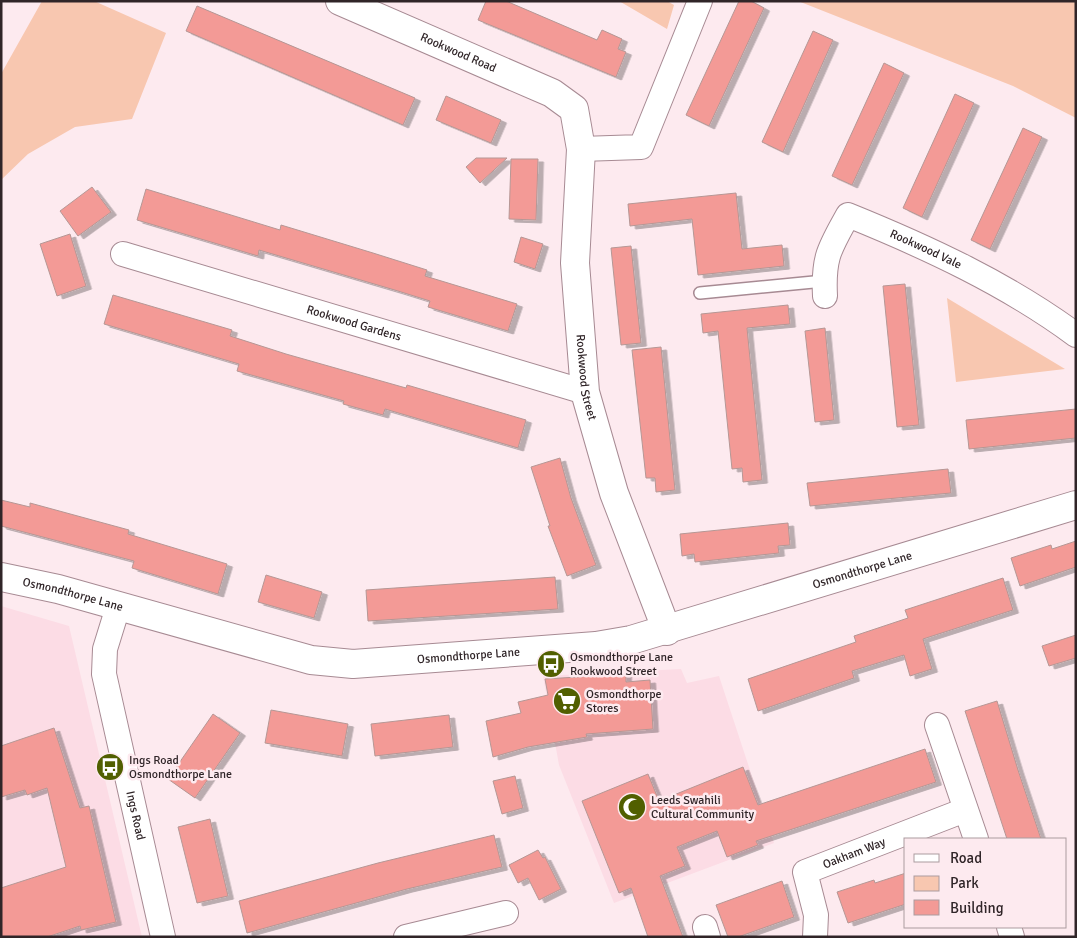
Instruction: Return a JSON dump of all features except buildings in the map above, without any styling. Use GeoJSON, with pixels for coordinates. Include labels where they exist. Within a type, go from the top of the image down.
{"type":"FeatureCollection","features":[{"type":"Feature","properties":{"kind":"street","name":"Rookwood Road"},"geometry":{"type":"LineString","coordinates":[[340,1],[552,93],[574,109]]}},
{"type":"Feature","properties":{"kind":"street"},"geometry":{"type":"LineString","coordinates":[[581,149],[641,147],[698,2]]}},
{"type":"Feature","properties":{"kind":"street","name":"Rookwood Street"},"geometry":{"type":"LineString","coordinates":[[574,109],[581,149],[575,263],[585,392],[614,493],[667,631]]}},
{"type":"Feature","properties":{"kind":"street","name":"Rookwood Vale"},"geometry":{"type":"LineString","coordinates":[[825,288],[827,253],[848,215],[934,253],[1009,291],[1076,335]]}},
{"type":"Feature","properties":{"kind":"street","name":"Rookwood Gardens"},"geometry":{"type":"LineString","coordinates":[[123,254],[585,392]]}},
{"type":"Feature","properties":{"kind":"street","name":"Osmondthorpe Lane"},"geometry":{"type":"LineString","coordinates":[[1,577],[58,589],[311,660],[354,664],[596,646],[631,640],[667,631],[1076,505]]}},
{"type":"Feature","properties":{"kind":"street","name":"Ings Road"},"geometry":{"type":"LineString","coordinates":[[118,607],[104,649],[104,674],[159,936]]}},
{"type":"Feature","properties":{"kind":"street"},"geometry":{"type":"LineString","coordinates":[[937,725],[976,838]]}},
{"type":"Feature","properties":{"kind":"street","name":"Oakham Way"},"geometry":{"type":"LineString","coordinates":[[815,937],[816,915],[805,872],[965,810]]}},
{"type":"Feature","properties":{"kind":"street"},"geometry":{"type":"LineString","coordinates":[[406,937],[506,913]]}},
{"type":"Feature","properties":{"kind":"lane"},"geometry":{"type":"LineString","coordinates":[[700,293],[825,288]]}},
{"type":"Feature","properties":{"kind":"shaded area"},"geometry":{"type":"Polygon","coordinates":[[[1,606],[69,626],[142,937],[1,937],[1,606]]]}},
{"type":"Feature","properties":{"kind":"shaded area"},"geometry":{"type":"Polygon","coordinates":[[[681,669],[687,683],[719,676],[774,843],[614,903],[559,765],[543,676],[681,669]]]}},
{"type":"Feature","properties":{"kind":"green space"},"geometry":{"type":"Polygon","coordinates":[[[42,1],[94,1],[166,33],[132,119],[75,127],[28,154],[1,180],[1,74],[42,1]]]}},
{"type":"Feature","properties":{"kind":"green space"},"geometry":{"type":"Polygon","coordinates":[[[619,1],[667,1],[674,5],[667,29],[619,1]]]}},
{"type":"Feature","properties":{"kind":"green space"},"geometry":{"type":"Polygon","coordinates":[[[798,1],[1076,1],[1076,118],[1013,86],[798,1]]]}},
{"type":"Feature","properties":{"kind":"green space"},"geometry":{"type":"Polygon","coordinates":[[[947,298],[1065,369],[956,382],[947,298]]]}},
{"type":"Feature","properties":{"kind":"place","name":"Osmondthorpe Lane Rookwood Street"},"geometry":{"type":"Point","coordinates":[551,664]}},
{"type":"Feature","properties":{"kind":"place","name":"Osmondthorpe Stores"},"geometry":{"type":"Point","coordinates":[567,701]}},
{"type":"Feature","properties":{"kind":"place","name":"Ings Road Osmondthorpe Lane"},"geometry":{"type":"Point","coordinates":[110,767]}},
{"type":"Feature","properties":{"kind":"place","name":"Leeds Swahili Cultural Community"},"geometry":{"type":"Point","coordinates":[632,807]}}]}
